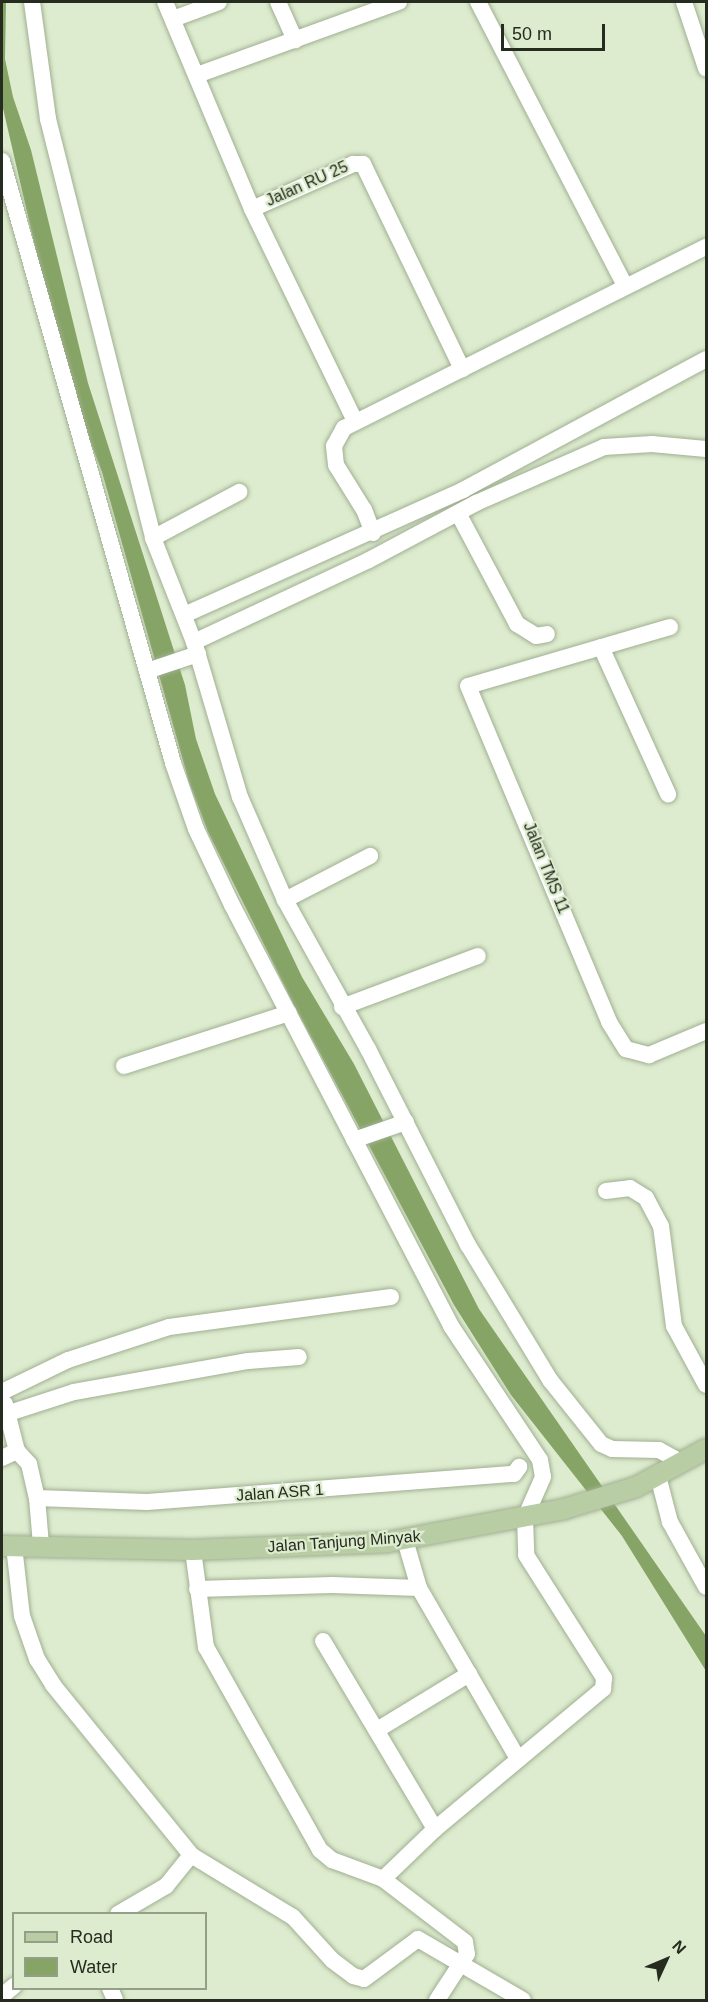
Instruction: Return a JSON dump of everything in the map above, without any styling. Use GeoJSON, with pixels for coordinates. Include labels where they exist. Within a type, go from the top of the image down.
{"type":"FeatureCollection","features":[{"type":"Feature","properties":{"kind":"main road","name":"Jalan Tanjung Minyak"},"geometry":{"type":"LineString","coordinates":[[8,1546],[193,1550],[405,1540],[525,1518],[636,1487],[706,1449]]}},
{"type":"Feature","properties":{"kind":"street"},"geometry":{"type":"LineString","coordinates":[[32,2],[48,119],[153,538],[183,615],[240,797],[285,900],[468,1245],[550,1380],[601,1444],[612,1449],[659,1450],[682,1463]]}},
{"type":"Feature","properties":{"kind":"street"},"geometry":{"type":"LineString","coordinates":[[165,2],[252,209],[355,421]]}},
{"type":"Feature","properties":{"kind":"street"},"geometry":{"type":"LineString","coordinates":[[173,19],[219,2]]}},
{"type":"Feature","properties":{"kind":"street"},"geometry":{"type":"LineString","coordinates":[[278,2],[295,40]]}},
{"type":"Feature","properties":{"kind":"street"},"geometry":{"type":"LineString","coordinates":[[197,75],[399,2]]}},
{"type":"Feature","properties":{"kind":"street"},"geometry":{"type":"LineString","coordinates":[[478,2],[625,285]]}},
{"type":"Feature","properties":{"kind":"street"},"geometry":{"type":"LineString","coordinates":[[684,2],[706,68]]}},
{"type":"Feature","properties":{"kind":"street","name":"Jalan RU 25"},"geometry":{"type":"LineString","coordinates":[[252,209],[353,164],[363,164],[462,369]]}},
{"type":"Feature","properties":{"kind":"street"},"geometry":{"type":"LineString","coordinates":[[3,172],[196,829],[289,1013],[358,1138],[451,1326],[540,1460],[543,1477],[525,1518],[526,1555],[604,1678],[603,1689],[435,1829],[383,1879]]}},
{"type":"Feature","properties":{"kind":"street"},"geometry":{"type":"LineString","coordinates":[[373,533],[336,465],[334,446],[344,428],[625,285],[706,247]]}},
{"type":"Feature","properties":{"kind":"street"},"geometry":{"type":"LineString","coordinates":[[183,615],[373,533],[501,469],[706,359]]}},
{"type":"Feature","properties":{"kind":"street"},"geometry":{"type":"LineString","coordinates":[[151,670],[194,651],[511,487],[621,443],[706,449]]}},
{"type":"Feature","properties":{"kind":"street"},"geometry":{"type":"LineString","coordinates":[[501,469],[511,487]]}},
{"type":"Feature","properties":{"kind":"street"},"geometry":{"type":"LineString","coordinates":[[153,538],[239,492]]}},
{"type":"Feature","properties":{"kind":"street"},"geometry":{"type":"LineString","coordinates":[[458,513],[517,624],[536,636],[547,634]]}},
{"type":"Feature","properties":{"kind":"street"},"geometry":{"type":"LineString","coordinates":[[668,794],[601,647],[670,627]]}},
{"type":"Feature","properties":{"kind":"street","name":"Jalan TMS 11"},"geometry":{"type":"LineString","coordinates":[[601,647],[468,686],[609,1022],[626,1049],[649,1055],[706,1031]]}},
{"type":"Feature","properties":{"kind":"street"},"geometry":{"type":"LineString","coordinates":[[285,900],[370,856]]}},
{"type":"Feature","properties":{"kind":"street"},"geometry":{"type":"LineString","coordinates":[[342,1007],[478,956]]}},
{"type":"Feature","properties":{"kind":"street"},"geometry":{"type":"LineString","coordinates":[[124,1065],[289,1013]]}},
{"type":"Feature","properties":{"kind":"street"},"geometry":{"type":"LineString","coordinates":[[358,1138],[403,1123]]}},
{"type":"Feature","properties":{"kind":"street"},"geometry":{"type":"LineString","coordinates":[[606,1191],[630,1188],[646,1198],[661,1226],[674,1326],[706,1385]]}},
{"type":"Feature","properties":{"kind":"street"},"geometry":{"type":"LineString","coordinates":[[2,1392],[68,1360],[169,1327],[391,1297]]}},
{"type":"Feature","properties":{"kind":"street"},"geometry":{"type":"LineString","coordinates":[[6,1414],[74,1392],[248,1361],[299,1357]]}},
{"type":"Feature","properties":{"kind":"street"},"geometry":{"type":"LineString","coordinates":[[2,1397],[6,1414],[9,1455],[29,1464],[37,1498],[41,1545]]}},
{"type":"Feature","properties":{"kind":"street","name":"Jalan ASR 1"},"geometry":{"type":"LineString","coordinates":[[37,1498],[147,1502],[514,1474],[519,1467]]}},
{"type":"Feature","properties":{"kind":"street"},"geometry":{"type":"LineString","coordinates":[[658,1476],[670,1522],[706,1587]]}},
{"type":"Feature","properties":{"kind":"street"},"geometry":{"type":"LineString","coordinates":[[405,1540],[418,1588],[518,1759]]}},
{"type":"Feature","properties":{"kind":"street"},"geometry":{"type":"LineString","coordinates":[[8,1546],[22,1616],[37,1659],[52,1685],[191,1856],[293,1917],[332,1960],[353,1976],[364,1979],[418,1939],[463,1963],[523,2001]]}},
{"type":"Feature","properties":{"kind":"street"},"geometry":{"type":"LineString","coordinates":[[193,1550],[206,1647],[320,1850],[332,1860],[383,1879],[459,1935],[467,1954],[437,2001]]}},
{"type":"Feature","properties":{"kind":"street"},"geometry":{"type":"LineString","coordinates":[[197,1589],[332,1585],[418,1588]]}},
{"type":"Feature","properties":{"kind":"street"},"geometry":{"type":"LineString","coordinates":[[323,1641],[435,1829]]}},
{"type":"Feature","properties":{"kind":"street"},"geometry":{"type":"LineString","coordinates":[[377,1731],[469,1674]]}},
{"type":"Feature","properties":{"kind":"street"},"geometry":{"type":"LineString","coordinates":[[121,1912],[166,1886],[191,1856]]}},
{"type":"Feature","properties":{"kind":"water"},"geometry":{"type":"Polygon","coordinates":[[[2,2],[6,2],[5,59],[13,97],[31,150],[88,383],[185,685],[196,739],[215,794],[302,977],[354,1064],[479,1309],[706,1636],[706,1671],[622,1536],[511,1395],[454,1305],[293,1003],[208,832],[189,782],[102,472],[65,376],[2,104],[2,2]]]}}]}
